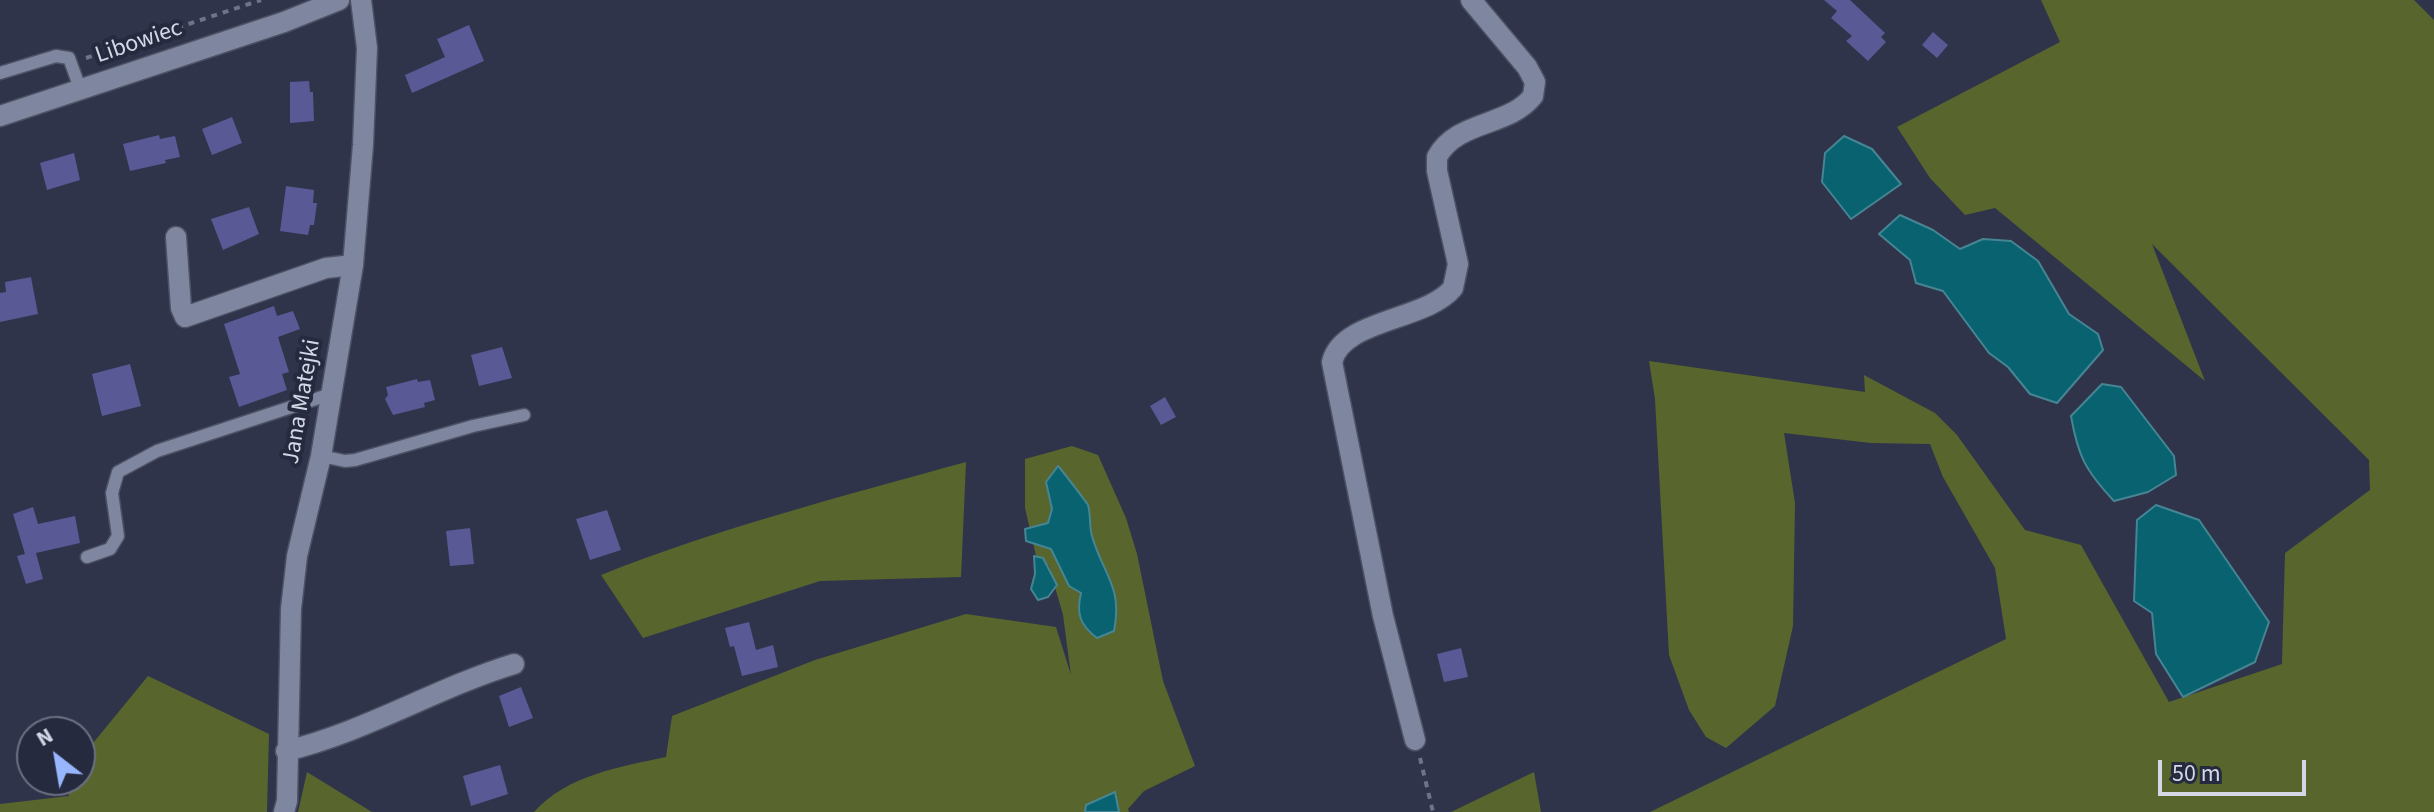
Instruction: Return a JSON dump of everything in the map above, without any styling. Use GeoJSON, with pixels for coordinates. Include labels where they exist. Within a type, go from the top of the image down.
{"type":"FeatureCollection","features":[{"type":"Feature","properties":{"kind":"street","name":"Libowiec"},"geometry":{"type":"LineString","coordinates":[[0,116],[284,22],[339,0]]}},
{"type":"Feature","properties":{"kind":"street","name":"Jana Matejki"},"geometry":{"type":"LineString","coordinates":[[284,812],[287,801],[291,609],[297,556],[321,456],[353,265],[367,48],[361,0]]}},
{"type":"Feature","properties":{"kind":"street"},"geometry":{"type":"LineString","coordinates":[[1415,740],[1383,616],[1332,362],[1334,353],[1346,341],[1434,303],[1453,288],[1458,264],[1437,171],[1437,157],[1452,140],[1512,112],[1533,96],[1535,82],[1527,67],[1471,0]]}},
{"type":"Feature","properties":{"kind":"street"},"geometry":{"type":"LineString","coordinates":[[176,237],[181,308],[185,317],[326,268],[353,265]]}},
{"type":"Feature","properties":{"kind":"street"},"geometry":{"type":"LineString","coordinates":[[286,751],[316,744],[480,674],[514,664]]}},
{"type":"Feature","properties":{"kind":"lane"},"geometry":{"type":"LineString","coordinates":[[0,73],[56,56],[69,58],[81,91]]}},
{"type":"Feature","properties":{"kind":"lane"},"geometry":{"type":"LineString","coordinates":[[87,557],[110,549],[118,536],[112,493],[118,472],[157,451],[331,394]]}},
{"type":"Feature","properties":{"kind":"lane"},"geometry":{"type":"LineString","coordinates":[[321,456],[355,460],[473,426],[524,415]]}},
{"type":"Feature","properties":{"kind":"path"},"geometry":{"type":"LineString","coordinates":[[71,63],[261,0]]}},
{"type":"Feature","properties":{"kind":"path"},"geometry":{"type":"LineString","coordinates":[[1415,740],[1433,812]]}},
{"type":"Feature","properties":{"kind":"shaded area"},"geometry":{"type":"Polygon","coordinates":[[[2041,0],[2414,0],[2434,20],[2434,812],[1650,812],[2006,639],[1995,568],[1943,477],[1930,444],[1871,443],[1784,433],[1795,503],[1793,626],[1775,706],[1726,748],[1706,737],[1689,710],[1669,655],[1655,399],[1649,361],[1865,392],[1864,375],[1935,413],[1957,435],[2025,530],[2081,545],[2169,702],[2282,664],[2285,553],[2370,490],[2369,460],[2152,244],[2205,381],[1995,208],[1965,215],[1930,178],[1897,127],[2060,42],[2041,0]]]}},
{"type":"Feature","properties":{"kind":"shaded area"},"geometry":{"type":"Polygon","coordinates":[[[1844,136],[1872,149],[1901,184],[1851,219],[1822,182],[1825,153],[1844,136]]]}},
{"type":"Feature","properties":{"kind":"shaded area"},"geometry":{"type":"Polygon","coordinates":[[[1900,215],[1933,230],[1960,249],[1983,239],[2011,241],[2038,261],[2069,314],[2098,334],[2103,350],[2057,403],[2030,394],[2008,367],[1989,353],[1943,291],[1916,283],[1910,260],[1879,234],[1900,215]]]}},
{"type":"Feature","properties":{"kind":"shaded area"},"geometry":{"type":"Polygon","coordinates":[[[2102,384],[2121,387],[2174,456],[2176,475],[2148,492],[2114,501],[2085,463],[2071,416],[2102,384]]]}},
{"type":"Feature","properties":{"kind":"shaded area"},"geometry":{"type":"Polygon","coordinates":[[[1072,446],[1098,455],[1126,518],[1137,554],[1163,681],[1195,766],[1144,791],[1128,809],[1129,812],[534,812],[547,799],[578,781],[666,757],[672,716],[815,660],[966,614],[1056,627],[1071,675],[1063,615],[1049,566],[1037,560],[1025,508],[1025,459],[1072,446]]]}},
{"type":"Feature","properties":{"kind":"shaded area"},"geometry":{"type":"Polygon","coordinates":[[[966,462],[961,577],[820,581],[643,638],[601,575],[736,528],[966,462]]]}},
{"type":"Feature","properties":{"kind":"shaded area"},"geometry":{"type":"Polygon","coordinates":[[[1058,466],[1088,505],[1092,536],[1114,591],[1114,631],[1097,638],[1081,618],[1081,593],[1069,586],[1051,549],[1026,541],[1025,529],[1048,523],[1052,509],[1046,482],[1058,466]]]}},
{"type":"Feature","properties":{"kind":"shaded area"},"geometry":{"type":"Polygon","coordinates":[[[2156,505],[2199,520],[2269,622],[2255,662],[2183,697],[2156,654],[2152,613],[2134,601],[2137,520],[2156,505]]]}},
{"type":"Feature","properties":{"kind":"shaded area"},"geometry":{"type":"Polygon","coordinates":[[[1034,556],[1043,558],[1057,585],[1048,597],[1038,600],[1031,589],[1035,574],[1034,556]]]}},
{"type":"Feature","properties":{"kind":"shaded area"},"geometry":{"type":"Polygon","coordinates":[[[148,676],[269,734],[267,812],[0,812],[0,804],[96,796],[96,739],[148,676]]]}},
{"type":"Feature","properties":{"kind":"shaded area"},"geometry":{"type":"Polygon","coordinates":[[[307,772],[372,812],[298,812],[307,772]]]}},
{"type":"Feature","properties":{"kind":"shaded area"},"geometry":{"type":"Polygon","coordinates":[[[1534,772],[1541,812],[1451,812],[1534,772]]]}},
{"type":"Feature","properties":{"kind":"shaded area"},"geometry":{"type":"Polygon","coordinates":[[[1115,792],[1119,812],[1085,812],[1086,805],[1115,792]]]}},
{"type":"Feature","properties":{"kind":"building"},"geometry":{"type":"Polygon","coordinates":[[[1824,0],[1850,0],[1885,33],[1881,37],[1886,42],[1868,61],[1846,41],[1852,36],[1831,18],[1837,11],[1824,0]]]}},
{"type":"Feature","properties":{"kind":"building"},"geometry":{"type":"Polygon","coordinates":[[[469,25],[484,61],[412,93],[405,75],[445,57],[437,39],[469,25]]]}},
{"type":"Feature","properties":{"kind":"building"},"geometry":{"type":"Polygon","coordinates":[[[1933,32],[1948,45],[1937,58],[1922,45],[1933,32]]]}},
{"type":"Feature","properties":{"kind":"building"},"geometry":{"type":"Polygon","coordinates":[[[309,81],[310,92],[313,92],[314,121],[290,123],[290,82],[309,81]]]}},
{"type":"Feature","properties":{"kind":"building"},"geometry":{"type":"Polygon","coordinates":[[[232,117],[242,143],[212,155],[202,129],[232,117]]]}},
{"type":"Feature","properties":{"kind":"building"},"geometry":{"type":"Polygon","coordinates":[[[159,135],[160,139],[175,136],[180,157],[130,171],[123,144],[159,135]]]}},
{"type":"Feature","properties":{"kind":"building"},"geometry":{"type":"Polygon","coordinates":[[[74,153],[80,180],[47,190],[40,163],[74,153]]]}},
{"type":"Feature","properties":{"kind":"building"},"geometry":{"type":"Polygon","coordinates":[[[286,186],[314,190],[313,203],[317,203],[314,225],[310,225],[308,235],[280,231],[286,186]]]}},
{"type":"Feature","properties":{"kind":"building"},"geometry":{"type":"Polygon","coordinates":[[[249,207],[259,234],[223,250],[211,219],[249,207]]]}},
{"type":"Feature","properties":{"kind":"building"},"geometry":{"type":"Polygon","coordinates":[[[31,277],[38,314],[0,322],[0,293],[6,292],[5,282],[31,277]]]}},
{"type":"Feature","properties":{"kind":"building"},"geometry":{"type":"Polygon","coordinates":[[[274,306],[277,316],[293,311],[300,329],[278,337],[289,372],[282,374],[287,390],[239,407],[229,377],[240,374],[224,324],[274,306]]]}},
{"type":"Feature","properties":{"kind":"building"},"geometry":{"type":"Polygon","coordinates":[[[502,347],[512,378],[479,386],[471,355],[502,347]]]}},
{"type":"Feature","properties":{"kind":"building"},"geometry":{"type":"Polygon","coordinates":[[[130,364],[141,406],[102,416],[92,374],[130,364]]]}},
{"type":"Feature","properties":{"kind":"building"},"geometry":{"type":"Polygon","coordinates":[[[417,379],[418,382],[430,380],[435,400],[424,403],[425,407],[393,415],[385,399],[388,395],[386,387],[417,379]]]}},
{"type":"Feature","properties":{"kind":"building"},"geometry":{"type":"Polygon","coordinates":[[[1165,397],[1176,417],[1161,425],[1150,406],[1165,397]]]}},
{"type":"Feature","properties":{"kind":"building"},"geometry":{"type":"Polygon","coordinates":[[[33,507],[38,524],[75,516],[80,543],[36,553],[43,579],[26,584],[17,556],[25,554],[13,514],[33,507]]]}},
{"type":"Feature","properties":{"kind":"building"},"geometry":{"type":"Polygon","coordinates":[[[607,510],[621,550],[590,560],[576,519],[607,510]]]}},
{"type":"Feature","properties":{"kind":"building"},"geometry":{"type":"Polygon","coordinates":[[[470,528],[474,564],[450,566],[446,531],[470,528]]]}},
{"type":"Feature","properties":{"kind":"building"},"geometry":{"type":"Polygon","coordinates":[[[749,622],[756,650],[773,645],[778,667],[742,676],[734,646],[730,647],[725,628],[749,622]]]}},
{"type":"Feature","properties":{"kind":"building"},"geometry":{"type":"Polygon","coordinates":[[[1461,648],[1468,677],[1444,682],[1437,654],[1461,648]]]}},
{"type":"Feature","properties":{"kind":"building"},"geometry":{"type":"Polygon","coordinates":[[[521,687],[533,718],[509,727],[499,696],[521,687]]]}},
{"type":"Feature","properties":{"kind":"building"},"geometry":{"type":"Polygon","coordinates":[[[500,765],[508,794],[471,806],[463,776],[500,765]]]}}]}
